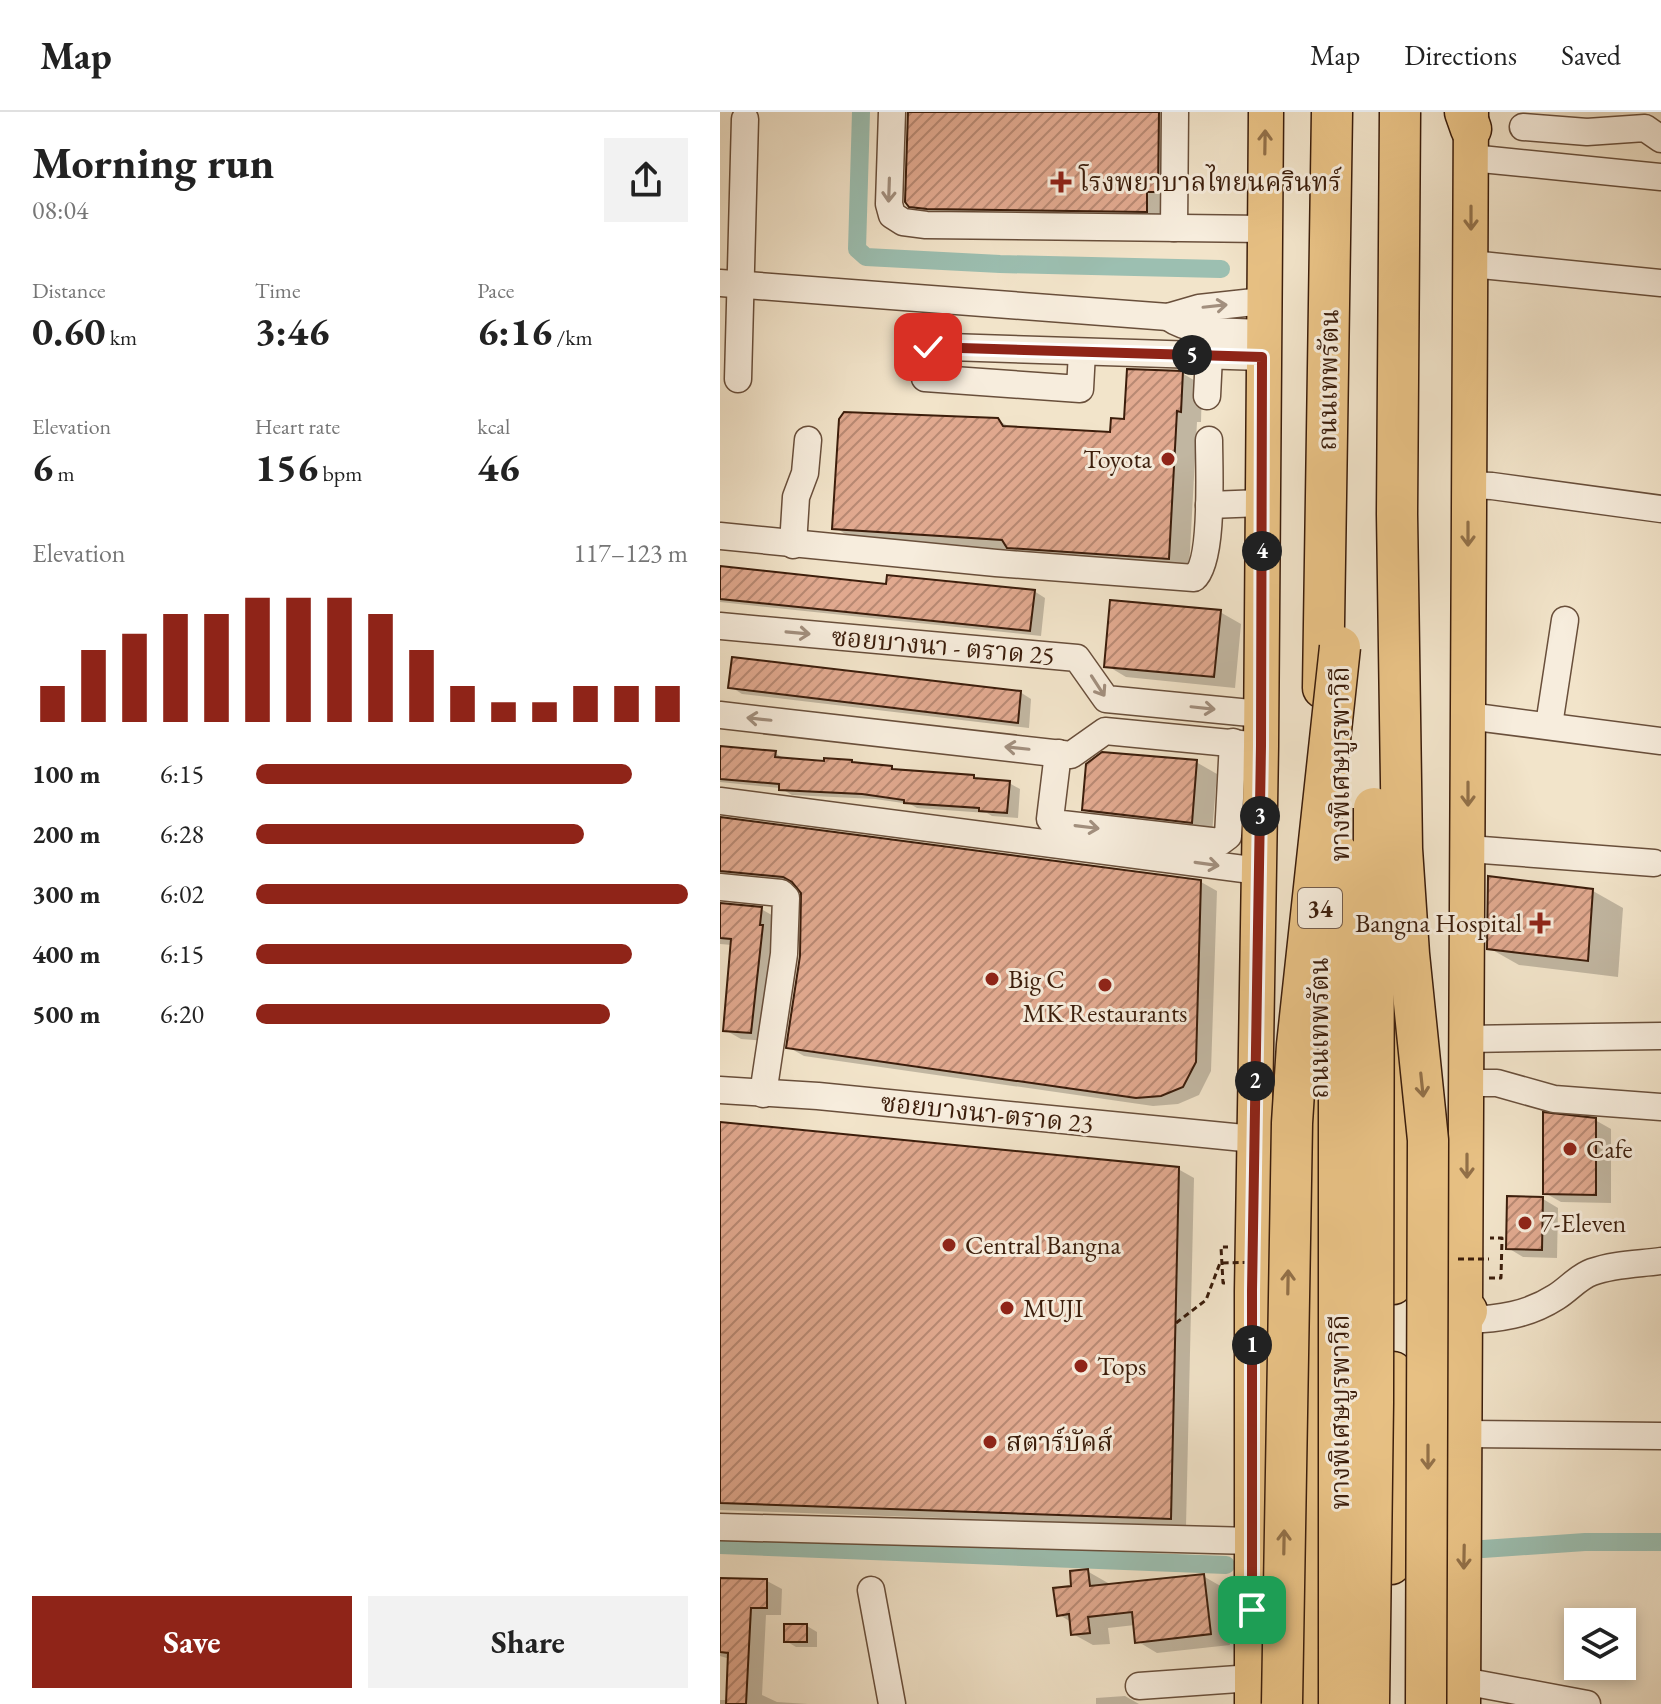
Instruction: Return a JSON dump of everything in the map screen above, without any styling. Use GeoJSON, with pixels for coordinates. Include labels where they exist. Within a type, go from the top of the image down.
{"type":"FeatureCollection","features":[{"type":"Feature","properties":{"kind":"highway","name":"ถนนเทพรัตน"},"geometry":{"type":"LineString","coordinates":[[1315,1704],[1319,977],[1332,112]]}},
{"type":"Feature","properties":{"kind":"highway","name":"ทางพิเศษบูรพาวิถี"},"geometry":{"type":"LineString","coordinates":[[1339,1704],[1340,647],[1352,112]]}},
{"type":"Feature","properties":{"kind":"highway","name":"ทางพิเศษบูรพาวิถี"},"geometry":{"type":"LineString","coordinates":[[1369,1704],[1375,987],[1373,514],[1379,112]]}},
{"type":"Feature","properties":{"kind":"highway"},"geometry":{"type":"LineString","coordinates":[[1389,1704],[1399,112]]}},
{"type":"Feature","properties":{"kind":"highway"},"geometry":{"type":"LineString","coordinates":[[1399,112],[1397,529],[1402,849],[1428,1140],[1426,1704]]}},
{"type":"Feature","properties":{"kind":"highway"},"geometry":{"type":"LineString","coordinates":[[1282,1704],[1292,1123],[1297,1045],[1340,647]]}},
{"type":"Feature","properties":{"kind":"highway"},"geometry":{"type":"LineString","coordinates":[[1393,1436],[1466,1316]]}},
{"type":"Feature","properties":{"kind":"main road"},"geometry":{"type":"LineString","coordinates":[[1252,1691],[1254,1139],[1259,871],[1252,734],[1262,503],[1266,112]]}},
{"type":"Feature","properties":{"kind":"main road"},"geometry":{"type":"LineString","coordinates":[[1463,1693],[1470,128]]}},
{"type":"Feature","properties":{"kind":"street"},"geometry":{"type":"LineString","coordinates":[[892,112],[889,204],[892,215],[903,222],[926,225],[1264,229]]}},
{"type":"Feature","properties":{"kind":"street"},"geometry":{"type":"LineString","coordinates":[[1174,228],[1175,112]]}},
{"type":"Feature","properties":{"kind":"street"},"geometry":{"type":"LineString","coordinates":[[738,379],[731,284],[745,119]]}},
{"type":"Feature","properties":{"kind":"street"},"geometry":{"type":"LineString","coordinates":[[1523,127],[1587,132],[1645,128],[1661,139]]}},
{"type":"Feature","properties":{"kind":"street"},"geometry":{"type":"LineString","coordinates":[[1470,128],[1661,177]]}},
{"type":"Feature","properties":{"kind":"street"},"geometry":{"type":"LineString","coordinates":[[1471,264],[1661,283]]}},
{"type":"Feature","properties":{"kind":"street"},"geometry":{"type":"LineString","coordinates":[[731,284],[1168,317],[1204,329],[1263,330]]}},
{"type":"Feature","properties":{"kind":"street"},"geometry":{"type":"LineString","coordinates":[[1082,352],[1080,389],[925,378],[923,346],[1209,356],[1263,330]]}},
{"type":"Feature","properties":{"kind":"street"},"geometry":{"type":"LineString","coordinates":[[1207,396],[1209,356]]}},
{"type":"Feature","properties":{"kind":"street"},"geometry":{"type":"LineString","coordinates":[[793,545],[796,497],[805,473],[808,440]]}},
{"type":"Feature","properties":{"kind":"street"},"geometry":{"type":"LineString","coordinates":[[720,536],[793,545],[1194,578],[1201,572],[1204,561],[1209,505],[1209,440]]}},
{"type":"Feature","properties":{"kind":"street"},"geometry":{"type":"LineString","coordinates":[[1468,485],[1661,509]]}},
{"type":"Feature","properties":{"kind":"street"},"geometry":{"type":"LineString","coordinates":[[1209,505],[1262,503]]}},
{"type":"Feature","properties":{"kind":"street"},"geometry":{"type":"LineString","coordinates":[[1549,725],[1565,620]]}},
{"type":"Feature","properties":{"kind":"street","name":"ซอยบางนา - ตราด 25"},"geometry":{"type":"LineString","coordinates":[[720,626],[1077,658],[1106,699],[1146,702]]}},
{"type":"Feature","properties":{"kind":"street"},"geometry":{"type":"LineString","coordinates":[[1143,734],[1146,702],[1252,734]]}},
{"type":"Feature","properties":{"kind":"street"},"geometry":{"type":"LineString","coordinates":[[720,715],[1074,754],[1105,731],[1252,734]]}},
{"type":"Feature","properties":{"kind":"street"},"geometry":{"type":"LineString","coordinates":[[1468,716],[1661,741]]}},
{"type":"Feature","properties":{"kind":"street"},"geometry":{"type":"LineString","coordinates":[[1058,753],[1050,819],[1053,823],[1220,842],[1228,836],[1252,734]]}},
{"type":"Feature","properties":{"kind":"street"},"geometry":{"type":"LineString","coordinates":[[720,801],[1259,871]]}},
{"type":"Feature","properties":{"kind":"street"},"geometry":{"type":"LineString","coordinates":[[1469,849],[1654,863]]}},
{"type":"Feature","properties":{"kind":"street"},"geometry":{"type":"LineString","coordinates":[[720,887],[781,893],[786,898],[784,954],[763,1094]]}},
{"type":"Feature","properties":{"kind":"street"},"geometry":{"type":"LineString","coordinates":[[1467,1039],[1661,1036]]}},
{"type":"Feature","properties":{"kind":"street"},"geometry":{"type":"LineString","coordinates":[[1467,1083],[1497,1083],[1554,1099],[1661,1107]]}},
{"type":"Feature","properties":{"kind":"street","name":"ซอยบางนา-ตราด 23"},"geometry":{"type":"LineString","coordinates":[[720,1090],[834,1097],[1254,1139]]}},
{"type":"Feature","properties":{"kind":"street"},"geometry":{"type":"LineString","coordinates":[[1466,1316],[1502,1318],[1522,1313],[1560,1295],[1571,1283],[1592,1272],[1661,1261]]}},
{"type":"Feature","properties":{"kind":"street"},"geometry":{"type":"LineString","coordinates":[[1465,1434],[1661,1436]]}},
{"type":"Feature","properties":{"kind":"street"},"geometry":{"type":"LineString","coordinates":[[720,1527],[1252,1541]]}},
{"type":"Feature","properties":{"kind":"street"},"geometry":{"type":"LineString","coordinates":[[871,1590],[892,1704]]}},
{"type":"Feature","properties":{"kind":"street"},"geometry":{"type":"LineString","coordinates":[[1139,1686],[1252,1691]]}},
{"type":"Feature","properties":{"kind":"street"},"geometry":{"type":"LineString","coordinates":[[1463,1693],[1587,1704]]}},
{"type":"Feature","properties":{"kind":"path"},"geometry":{"type":"LineString","coordinates":[[1489,1259],[1489,1278],[1501,1278],[1502,1238]]}},
{"type":"Feature","properties":{"kind":"path"},"geometry":{"type":"LineString","coordinates":[[1176,1323],[1206,1300],[1220,1263],[1233,1263]]}},
{"type":"Feature","properties":{"kind":"building"},"geometry":{"type":"Polygon","coordinates":[[[908,112],[1159,112],[1158,192],[1147,192],[1147,212],[909,207],[905,202],[908,112]]]}},
{"type":"Feature","properties":{"kind":"building"},"geometry":{"type":"Polygon","coordinates":[[[1127,369],[1183,371],[1181,412],[1177,411],[1169,559],[1007,548],[1002,540],[832,529],[839,419],[844,412],[998,418],[1003,426],[1110,432],[1111,418],[1124,419],[1127,369]]]}},
{"type":"Feature","properties":{"kind":"building"},"geometry":{"type":"Polygon","coordinates":[[[720,566],[886,584],[887,575],[1035,590],[1030,631],[720,599],[720,566]]]}},
{"type":"Feature","properties":{"kind":"building"},"geometry":{"type":"Polygon","coordinates":[[[1110,600],[1221,610],[1214,677],[1104,667],[1110,600]]]}},
{"type":"Feature","properties":{"kind":"building"},"geometry":{"type":"Polygon","coordinates":[[[732,657],[1021,691],[1018,723],[728,688],[732,657]]]}},
{"type":"Feature","properties":{"kind":"building"},"geometry":{"type":"Polygon","coordinates":[[[720,746],[776,751],[775,757],[852,760],[892,766],[892,769],[1010,781],[1007,813],[904,803],[904,800],[862,794],[779,790],[779,784],[720,779],[720,746]]]}},
{"type":"Feature","properties":{"kind":"building"},"geometry":{"type":"Polygon","coordinates":[[[1102,752],[1197,760],[1192,823],[1082,810],[1086,764],[1102,752]]]}},
{"type":"Feature","properties":{"kind":"building","name":"Big C"},"geometry":{"type":"Polygon","coordinates":[[[720,817],[1201,880],[1196,1062],[1183,1087],[1161,1096],[1136,1098],[786,1048],[800,956],[801,893],[783,877],[720,871],[720,817]]]}},
{"type":"Feature","properties":{"kind":"building","name":"Bangna Hospital"},"geometry":{"type":"Polygon","coordinates":[[[1488,876],[1593,889],[1588,961],[1487,949],[1488,876]]]}},
{"type":"Feature","properties":{"kind":"building"},"geometry":{"type":"Polygon","coordinates":[[[720,903],[762,907],[760,925],[763,925],[751,1033],[723,1031],[731,939],[720,938],[720,903]]]}},
{"type":"Feature","properties":{"kind":"building","name":"Cafe"},"geometry":{"type":"Polygon","coordinates":[[[1543,1112],[1596,1118],[1596,1195],[1543,1194],[1543,1112]]]}},
{"type":"Feature","properties":{"kind":"building","name":"Central Bangna"},"geometry":{"type":"Polygon","coordinates":[[[720,1122],[1179,1167],[1171,1519],[720,1503],[720,1122]]]}},
{"type":"Feature","properties":{"kind":"building","name":"7-Eleven"},"geometry":{"type":"Polygon","coordinates":[[[1507,1196],[1543,1197],[1542,1250],[1506,1249],[1507,1196]]]}},
{"type":"Feature","properties":{"kind":"building"},"geometry":{"type":"Polygon","coordinates":[[[1088,1569],[1090,1586],[1204,1574],[1211,1634],[1135,1643],[1132,1612],[1088,1617],[1090,1633],[1071,1635],[1069,1614],[1057,1616],[1053,1588],[1071,1586],[1070,1571],[1088,1569]]]}},
{"type":"Feature","properties":{"kind":"building"},"geometry":{"type":"Polygon","coordinates":[[[720,1578],[767,1579],[767,1608],[751,1608],[746,1704],[726,1704],[728,1653],[720,1652],[720,1578]]]}},
{"type":"Feature","properties":{"kind":"building"},"geometry":{"type":"Polygon","coordinates":[[[784,1624],[807,1624],[807,1642],[784,1642],[784,1624]]]}},
{"type":"Feature","properties":{"kind":"waterway"},"geometry":{"type":"LineString","coordinates":[[861,112],[857,249],[866,257],[1000,264],[1221,269]]}},
{"type":"Feature","properties":{"kind":"waterway"},"geometry":{"type":"LineString","coordinates":[[1483,1549],[1585,1542],[1661,1542]]}},
{"type":"Feature","properties":{"kind":"waterway"},"geometry":{"type":"LineString","coordinates":[[720,1545],[1226,1565]]}},
{"type":"Feature","properties":{"kind":"place","name":"โรงพยาบาลไทยนครินทร์"},"geometry":{"type":"Point","coordinates":[1061,182]}},
{"type":"Feature","properties":{"kind":"place","name":"Toyota"},"geometry":{"type":"Point","coordinates":[1168,459]}},
{"type":"Feature","properties":{"kind":"place","name":"Bangna Hospital"},"geometry":{"type":"Point","coordinates":[1540,923]}},
{"type":"Feature","properties":{"kind":"place","name":"Big C"},"geometry":{"type":"Point","coordinates":[992,979]}},
{"type":"Feature","properties":{"kind":"place","name":"MK Restaurants"},"geometry":{"type":"Point","coordinates":[1105,985]}},
{"type":"Feature","properties":{"kind":"place","name":"Cafe"},"geometry":{"type":"Point","coordinates":[1570,1149]}},
{"type":"Feature","properties":{"kind":"place","name":"7-Eleven"},"geometry":{"type":"Point","coordinates":[1525,1223]}},
{"type":"Feature","properties":{"kind":"place","name":"Central Bangna"},"geometry":{"type":"Point","coordinates":[949,1245]}},
{"type":"Feature","properties":{"kind":"place","name":"MUJI"},"geometry":{"type":"Point","coordinates":[1007,1308]}},
{"type":"Feature","properties":{"kind":"place","name":"Tops"},"geometry":{"type":"Point","coordinates":[1081,1366]}},
{"type":"Feature","properties":{"kind":"place","name":"สตาร์บัคส์"},"geometry":{"type":"Point","coordinates":[990,1442]}},
{"type":"Feature","properties":{"kind":"route"},"geometry":{"type":"LineString","coordinates":[[928,347],[1262,357],[1261,746],[1252,1291],[1252,1610]]}}]}
